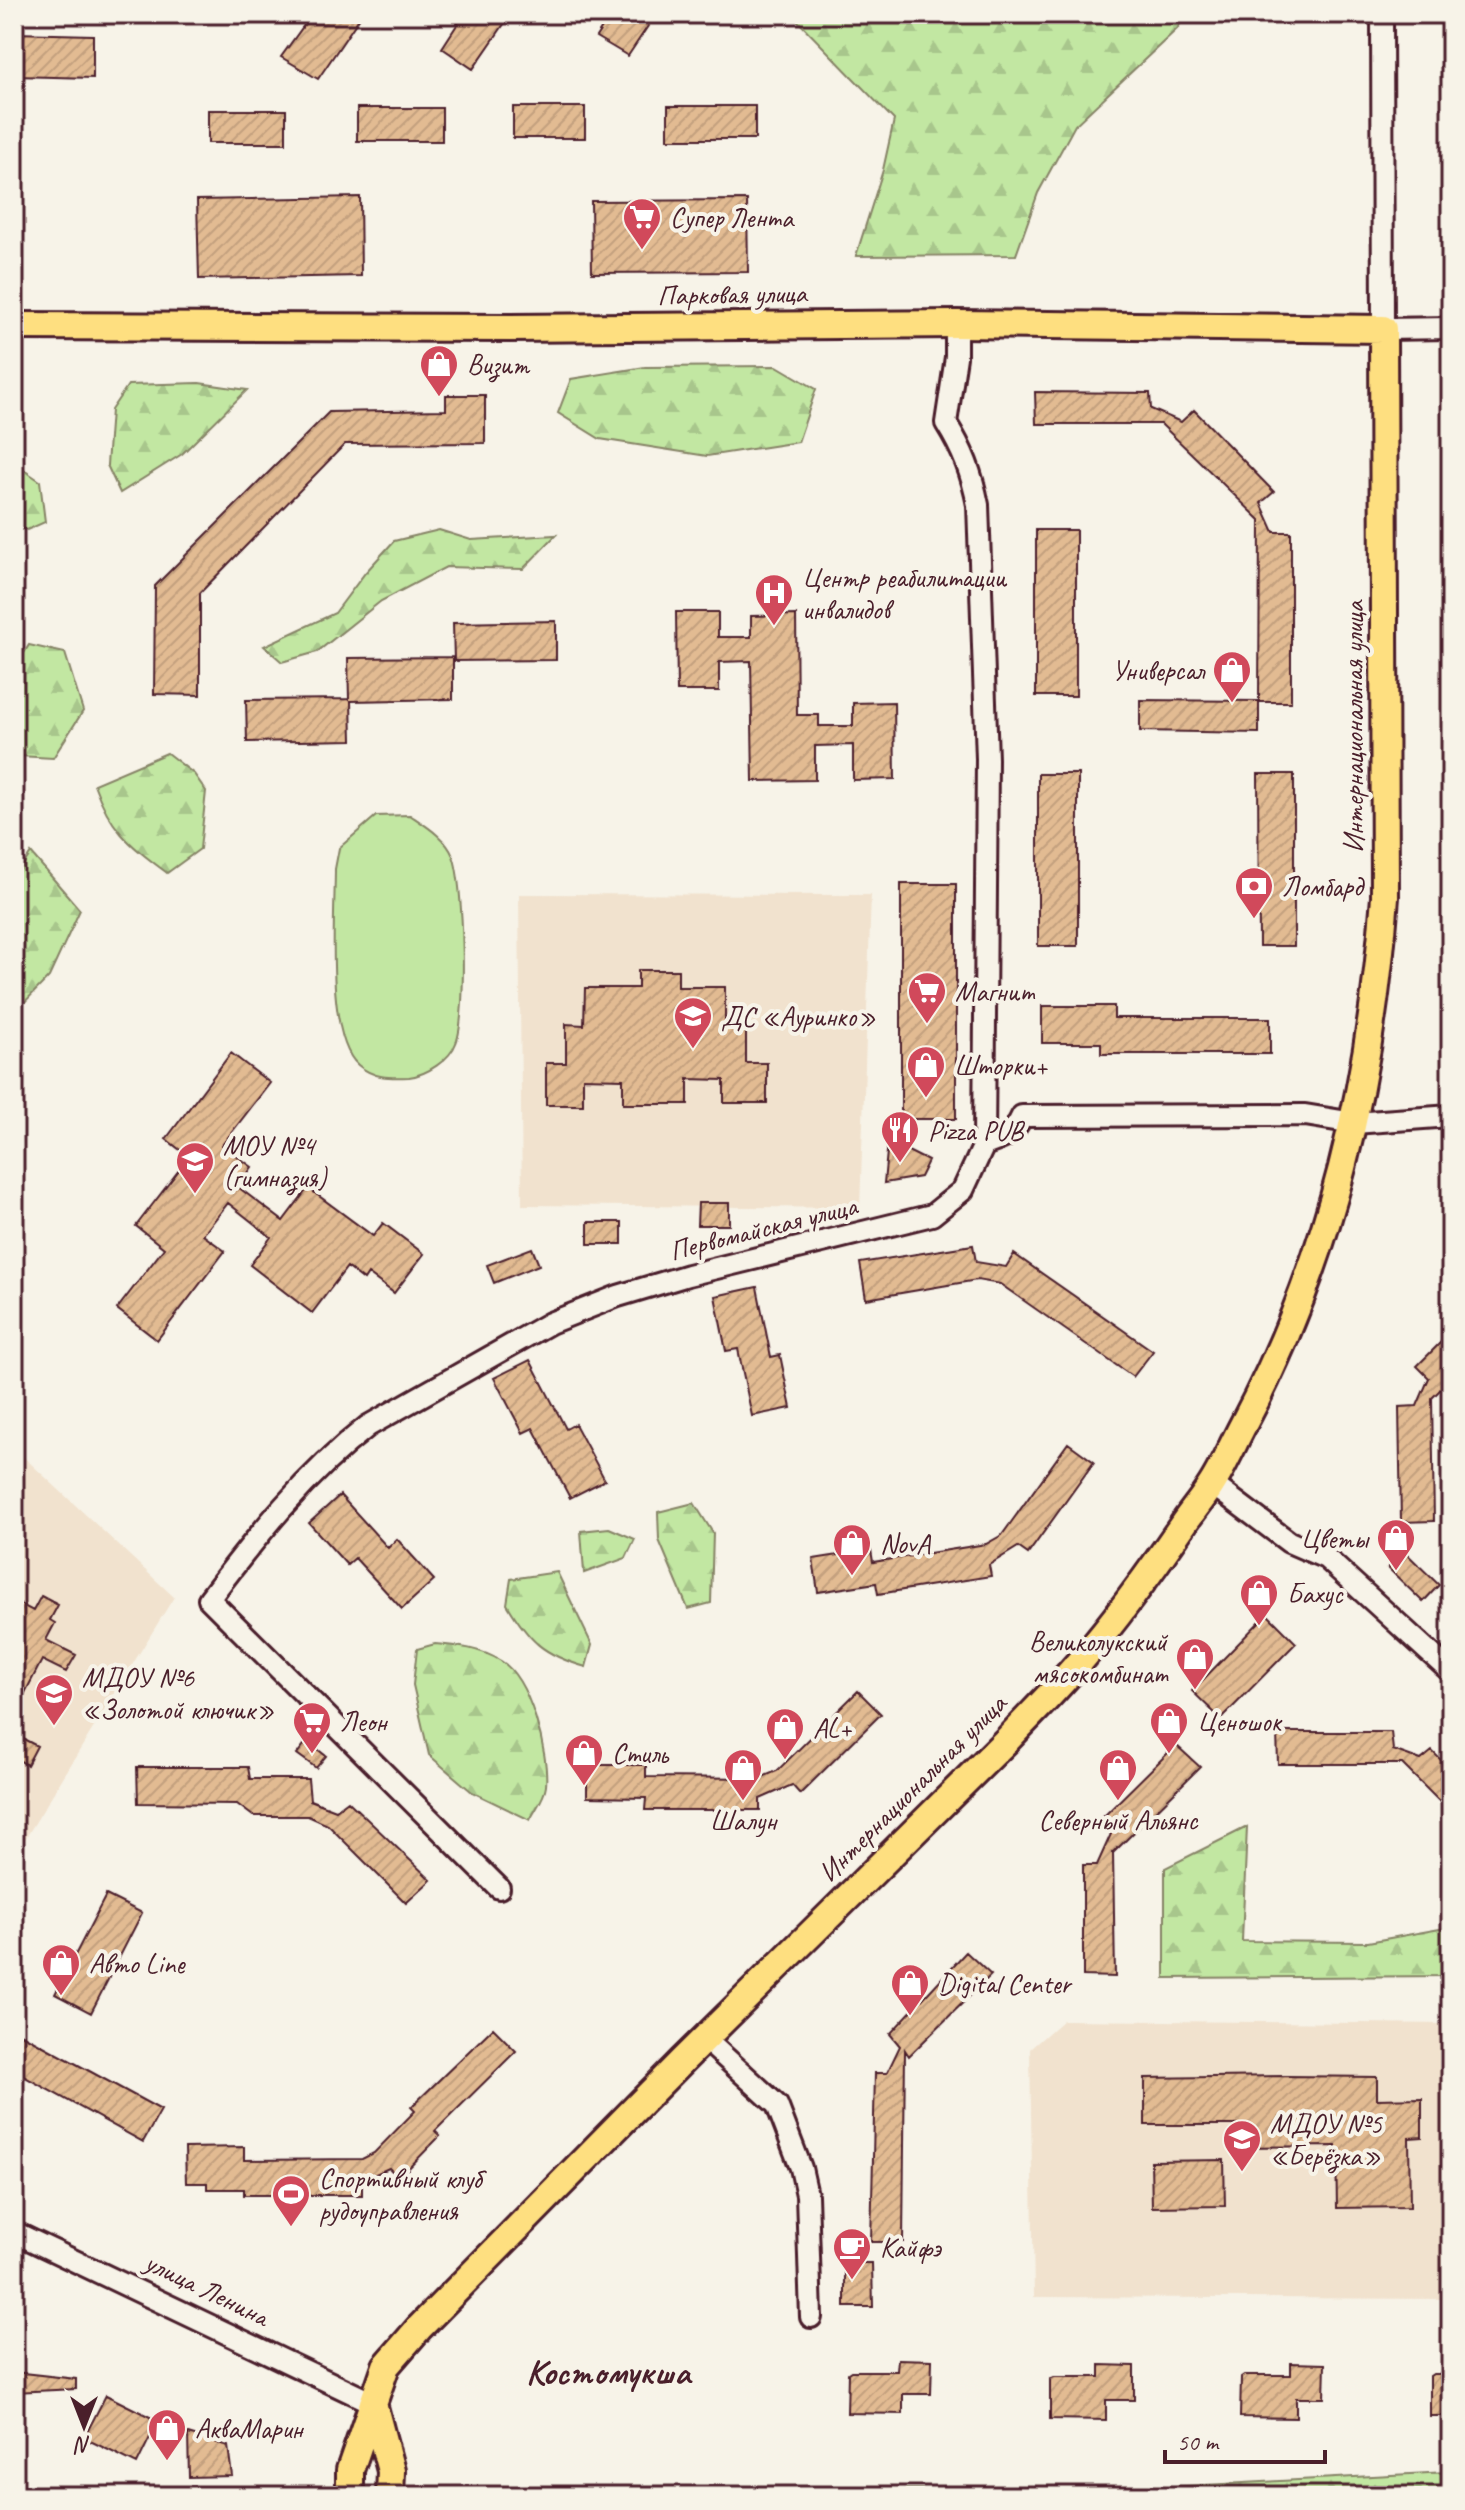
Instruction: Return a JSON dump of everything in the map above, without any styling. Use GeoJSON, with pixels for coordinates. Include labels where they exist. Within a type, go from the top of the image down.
{"type":"FeatureCollection","features":[{"type":"Feature","properties":{"kind":"main road","name":"Парковая улица"},"geometry":{"type":"LineString","coordinates":[[14,326],[510,328],[956,324],[1383,329]]}},
{"type":"Feature","properties":{"kind":"main road","name":"Интернациональная улица"},"geometry":{"type":"LineString","coordinates":[[373,2403],[386,2366],[419,2328],[1008,1739],[1071,1671],[1144,1582],[1212,1484],[1273,1368],[1325,1233],[1354,1123],[1379,977],[1385,897],[1383,329]]}},
{"type":"Feature","properties":{"kind":"main road"},"geometry":{"type":"LineString","coordinates":[[350,2496],[350,2470],[373,2403]]}},
{"type":"Feature","properties":{"kind":"main road"},"geometry":{"type":"LineString","coordinates":[[373,2403],[391,2471],[390,2496]]}},
{"type":"Feature","properties":{"kind":"street"},"geometry":{"type":"LineString","coordinates":[[1382,14],[1383,329]]}},
{"type":"Feature","properties":{"kind":"street","name":"Первомайская улица"},"geometry":{"type":"LineString","coordinates":[[499,1888],[209,1599],[268,1521],[343,1446],[368,1426],[550,1323],[618,1296],[688,1275],[932,1215],[963,1190],[984,1145],[987,759],[984,623],[976,491],[963,450],[946,423],[956,357],[956,324]]}},
{"type":"Feature","properties":{"kind":"street","name":"Парковая улица"},"geometry":{"type":"LineString","coordinates":[[1383,329],[1451,328]]}},
{"type":"Feature","properties":{"kind":"street"},"geometry":{"type":"LineString","coordinates":[[984,1145],[1004,1138],[1016,1129],[1022,1116],[1305,1115],[1354,1123],[1451,1116]]}},
{"type":"Feature","properties":{"kind":"street"},"geometry":{"type":"LineString","coordinates":[[1212,1484],[1289,1542],[1326,1558],[1451,1672]]}},
{"type":"Feature","properties":{"kind":"street"},"geometry":{"type":"LineString","coordinates":[[705,2039],[777,2105],[801,2168],[807,2195],[811,2317]]}},
{"type":"Feature","properties":{"kind":"street","name":"улица Ленина"},"geometry":{"type":"LineString","coordinates":[[14,2232],[373,2403]]}},
{"type":"Feature","properties":{"kind":"shaded area","name":"ДС «Ауринко»"},"geometry":{"type":"Polygon","coordinates":[[[519,894],[871,895],[860,1208],[522,1205],[519,894]]]}},
{"type":"Feature","properties":{"kind":"shaded area","name":"МДОУ №6 «Золотой ключик»"},"geometry":{"type":"Polygon","coordinates":[[[14,1448],[174,1597],[14,1857],[14,1448]]]}},
{"type":"Feature","properties":{"kind":"shaded area","name":"МДОУ №5 «Берёзка»"},"geometry":{"type":"Polygon","coordinates":[[[1063,2020],[1451,2024],[1451,2299],[1034,2297],[1030,2049],[1063,2020]]]}},
{"type":"Feature","properties":{"kind":"green space"},"geometry":{"type":"Polygon","coordinates":[[[791,14],[1186,14],[1177,29],[1075,125],[1038,193],[1016,255],[856,256],[883,170],[894,120],[791,14]]]}},
{"type":"Feature","properties":{"kind":"green space"},"geometry":{"type":"Polygon","coordinates":[[[777,366],[816,389],[798,442],[707,456],[600,439],[558,413],[571,379],[645,367],[777,366]]]}},
{"type":"Feature","properties":{"kind":"green space"},"geometry":{"type":"Polygon","coordinates":[[[199,383],[247,390],[182,454],[120,493],[107,465],[111,410],[128,385],[199,383]]]}},
{"type":"Feature","properties":{"kind":"green space"},"geometry":{"type":"Polygon","coordinates":[[[18,466],[40,481],[45,522],[27,530],[14,525],[14,467],[18,466]]]}},
{"type":"Feature","properties":{"kind":"green space"},"geometry":{"type":"Polygon","coordinates":[[[439,530],[471,540],[556,535],[523,569],[446,567],[381,601],[317,652],[282,662],[264,646],[335,613],[394,541],[439,530]]]}},
{"type":"Feature","properties":{"kind":"green space"},"geometry":{"type":"Polygon","coordinates":[[[29,645],[65,653],[83,711],[53,758],[19,756],[14,750],[14,669],[29,645]]]}},
{"type":"Feature","properties":{"kind":"green space"},"geometry":{"type":"Polygon","coordinates":[[[167,753],[194,774],[206,791],[200,849],[167,873],[122,835],[107,814],[94,784],[167,753]]]}},
{"type":"Feature","properties":{"kind":"green space"},"geometry":{"type":"Polygon","coordinates":[[[410,815],[441,838],[453,856],[462,921],[462,1007],[456,1043],[443,1061],[416,1076],[388,1077],[375,1075],[358,1065],[348,1050],[340,1028],[334,973],[335,869],[339,848],[376,816],[410,815]]]}},
{"type":"Feature","properties":{"kind":"green space"},"geometry":{"type":"Polygon","coordinates":[[[31,853],[80,910],[49,977],[14,1013],[14,879],[31,853]]]}},
{"type":"Feature","properties":{"kind":"green space"},"geometry":{"type":"Polygon","coordinates":[[[694,1503],[713,1533],[711,1603],[688,1609],[659,1540],[658,1512],[694,1503]]]}},
{"type":"Feature","properties":{"kind":"green space"},"geometry":{"type":"Polygon","coordinates":[[[609,1528],[635,1539],[626,1558],[584,1573],[581,1531],[609,1528]]]}},
{"type":"Feature","properties":{"kind":"green space"},"geometry":{"type":"Polygon","coordinates":[[[557,1572],[592,1645],[586,1667],[548,1652],[539,1645],[507,1604],[511,1579],[557,1572]]]}},
{"type":"Feature","properties":{"kind":"green space"},"geometry":{"type":"Polygon","coordinates":[[[435,1644],[485,1653],[501,1661],[521,1683],[536,1718],[546,1772],[544,1795],[530,1820],[472,1792],[429,1755],[413,1685],[417,1649],[435,1644]]]}},
{"type":"Feature","properties":{"kind":"green space"},"geometry":{"type":"Polygon","coordinates":[[[1247,1827],[1242,1941],[1368,1942],[1451,1927],[1451,1976],[1165,1978],[1165,1868],[1247,1827]]]}},
{"type":"Feature","properties":{"kind":"green space"},"geometry":{"type":"Polygon","coordinates":[[[1447,2472],[1451,2475],[1451,2496],[809,2496],[809,2489],[1111,2490],[1447,2472]]]}},
{"type":"Feature","properties":{"kind":"building"},"geometry":{"type":"Polygon","coordinates":[[[312,14],[362,14],[318,79],[281,57],[312,14]]]}},
{"type":"Feature","properties":{"kind":"building"},"geometry":{"type":"Polygon","coordinates":[[[464,14],[511,14],[473,69],[442,48],[464,14]]]}},
{"type":"Feature","properties":{"kind":"building"},"geometry":{"type":"Polygon","coordinates":[[[611,14],[656,14],[628,56],[596,37],[611,14]]]}},
{"type":"Feature","properties":{"kind":"building"},"geometry":{"type":"Polygon","coordinates":[[[14,33],[93,35],[93,78],[14,76],[14,33]]]}},
{"type":"Feature","properties":{"kind":"building"},"geometry":{"type":"Polygon","coordinates":[[[668,106],[755,106],[755,139],[668,139],[668,106]]]}},
{"type":"Feature","properties":{"kind":"building"},"geometry":{"type":"Polygon","coordinates":[[[513,107],[585,107],[585,138],[513,138],[513,107]]]}},
{"type":"Feature","properties":{"kind":"building"},"geometry":{"type":"Polygon","coordinates":[[[357,108],[442,108],[442,141],[357,141],[357,108]]]}},
{"type":"Feature","properties":{"kind":"building"},"geometry":{"type":"Polygon","coordinates":[[[208,110],[286,110],[286,143],[208,143],[208,110]]]}},
{"type":"Feature","properties":{"kind":"building"},"geometry":{"type":"Polygon","coordinates":[[[360,197],[361,276],[199,279],[197,200],[360,197]]]}},
{"type":"Feature","properties":{"kind":"building"},"geometry":{"type":"Polygon","coordinates":[[[747,200],[748,272],[592,273],[591,201],[747,200]]]}},
{"type":"Feature","properties":{"kind":"building"},"geometry":{"type":"Polygon","coordinates":[[[1035,392],[1150,393],[1151,409],[1181,422],[1194,410],[1274,492],[1261,503],[1274,532],[1291,532],[1291,702],[1259,702],[1259,733],[1140,731],[1140,700],[1259,701],[1260,520],[1161,424],[1036,424],[1035,392]]]}},
{"type":"Feature","properties":{"kind":"building"},"geometry":{"type":"Polygon","coordinates":[[[446,395],[485,395],[485,443],[345,444],[200,593],[200,695],[154,694],[155,586],[329,412],[446,410],[446,395]]]}},
{"type":"Feature","properties":{"kind":"building"},"geometry":{"type":"Polygon","coordinates":[[[1036,530],[1076,530],[1076,696],[1036,696],[1036,530]]]}},
{"type":"Feature","properties":{"kind":"building"},"geometry":{"type":"Polygon","coordinates":[[[676,612],[718,612],[718,637],[751,637],[751,616],[796,615],[797,715],[819,715],[819,726],[853,726],[853,703],[894,702],[895,779],[853,780],[853,745],[815,746],[815,780],[753,781],[751,661],[719,662],[719,691],[677,691],[676,612]]]}},
{"type":"Feature","properties":{"kind":"building"},"geometry":{"type":"Polygon","coordinates":[[[556,621],[556,660],[454,661],[453,623],[556,621]]]}},
{"type":"Feature","properties":{"kind":"building"},"geometry":{"type":"Polygon","coordinates":[[[453,657],[453,699],[351,701],[352,740],[247,742],[246,700],[349,699],[348,658],[453,657]]]}},
{"type":"Feature","properties":{"kind":"building"},"geometry":{"type":"Polygon","coordinates":[[[1038,774],[1078,774],[1078,946],[1038,946],[1038,774]]]}},
{"type":"Feature","properties":{"kind":"building"},"geometry":{"type":"Polygon","coordinates":[[[1258,774],[1294,774],[1294,946],[1259,946],[1258,774]]]}},
{"type":"Feature","properties":{"kind":"building"},"geometry":{"type":"Polygon","coordinates":[[[901,884],[956,884],[956,1119],[901,1119],[901,884]]]}},
{"type":"Feature","properties":{"kind":"building"},"geometry":{"type":"Polygon","coordinates":[[[638,970],[678,970],[678,987],[725,987],[725,1026],[746,1026],[746,1063],[767,1063],[767,1103],[724,1103],[724,1080],[688,1079],[688,1104],[623,1104],[623,1079],[583,1078],[583,1105],[546,1105],[546,1063],[566,1063],[566,1024],[584,1025],[585,988],[638,988],[638,970]]]}},
{"type":"Feature","properties":{"kind":"building"},"geometry":{"type":"Polygon","coordinates":[[[1042,1006],[1114,1006],[1114,1018],[1270,1018],[1270,1054],[1101,1054],[1101,1043],[1042,1043],[1042,1006]]]}},
{"type":"Feature","properties":{"kind":"building"},"geometry":{"type":"Polygon","coordinates":[[[231,1053],[270,1083],[222,1145],[252,1167],[238,1187],[283,1221],[308,1188],[373,1236],[383,1223],[424,1254],[394,1293],[368,1274],[364,1280],[347,1267],[312,1313],[250,1265],[271,1237],[228,1203],[203,1235],[225,1251],[157,1340],[117,1309],[164,1248],[136,1226],[189,1157],[166,1139],[231,1053]]]}},
{"type":"Feature","properties":{"kind":"building"},"geometry":{"type":"Polygon","coordinates":[[[888,1141],[928,1161],[920,1177],[884,1183],[888,1141]]]}},
{"type":"Feature","properties":{"kind":"building"},"geometry":{"type":"Polygon","coordinates":[[[698,1203],[729,1203],[729,1225],[697,1225],[698,1203]]]}},
{"type":"Feature","properties":{"kind":"building"},"geometry":{"type":"Polygon","coordinates":[[[588,1222],[622,1222],[622,1244],[588,1244],[588,1222]]]}},
{"type":"Feature","properties":{"kind":"building"},"geometry":{"type":"Polygon","coordinates":[[[973,1245],[976,1262],[1006,1267],[1014,1254],[1153,1351],[1133,1377],[1000,1284],[977,1280],[866,1299],[860,1263],[973,1245]]]}},
{"type":"Feature","properties":{"kind":"building"},"geometry":{"type":"Polygon","coordinates":[[[532,1248],[539,1265],[494,1283],[487,1265],[532,1248]]]}},
{"type":"Feature","properties":{"kind":"building"},"geometry":{"type":"Polygon","coordinates":[[[757,1287],[771,1357],[780,1355],[791,1408],[752,1416],[738,1349],[726,1351],[715,1296],[757,1287]]]}},
{"type":"Feature","properties":{"kind":"building"},"geometry":{"type":"Polygon","coordinates":[[[1451,1332],[1451,1379],[1432,1398],[1434,1521],[1401,1522],[1399,1407],[1417,1406],[1429,1378],[1417,1366],[1451,1332]]]}},
{"type":"Feature","properties":{"kind":"building"},"geometry":{"type":"Polygon","coordinates":[[[530,1360],[566,1429],[575,1424],[605,1480],[570,1498],[533,1428],[523,1433],[494,1378],[530,1360]]]}},
{"type":"Feature","properties":{"kind":"building"},"geometry":{"type":"Polygon","coordinates":[[[1068,1443],[1094,1462],[1028,1554],[1018,1547],[989,1565],[991,1576],[878,1594],[876,1583],[818,1592],[813,1559],[871,1550],[873,1562],[986,1544],[1002,1535],[1068,1443]]]}},
{"type":"Feature","properties":{"kind":"building"},"geometry":{"type":"Polygon","coordinates":[[[340,1495],[388,1548],[397,1539],[434,1580],[402,1609],[355,1558],[347,1565],[309,1523],[340,1495]]]}},
{"type":"Feature","properties":{"kind":"building"},"geometry":{"type":"Polygon","coordinates":[[[1404,1551],[1439,1585],[1423,1602],[1388,1568],[1404,1551]]]}},
{"type":"Feature","properties":{"kind":"building"},"geometry":{"type":"Polygon","coordinates":[[[41,1596],[58,1605],[50,1620],[55,1623],[46,1640],[76,1655],[66,1672],[42,1660],[14,1714],[14,1601],[33,1611],[41,1596]]]}},
{"type":"Feature","properties":{"kind":"building"},"geometry":{"type":"Polygon","coordinates":[[[1267,1614],[1296,1643],[1221,1719],[1192,1691],[1267,1614]]]}},
{"type":"Feature","properties":{"kind":"building"},"geometry":{"type":"Polygon","coordinates":[[[858,1691],[881,1714],[800,1794],[792,1785],[760,1799],[760,1810],[645,1810],[646,1798],[587,1797],[587,1765],[646,1765],[646,1777],[760,1778],[777,1771],[858,1691]]]}},
{"type":"Feature","properties":{"kind":"building"},"geometry":{"type":"Polygon","coordinates":[[[1277,1732],[1391,1732],[1393,1750],[1421,1760],[1432,1751],[1451,1770],[1451,1813],[1402,1764],[1278,1764],[1277,1732]]]}},
{"type":"Feature","properties":{"kind":"building"},"geometry":{"type":"Polygon","coordinates":[[[14,1734],[37,1746],[27,1765],[14,1757],[14,1734]]]}},
{"type":"Feature","properties":{"kind":"building"},"geometry":{"type":"Polygon","coordinates":[[[307,1741],[326,1756],[316,1768],[297,1754],[307,1741]]]}},
{"type":"Feature","properties":{"kind":"building"},"geometry":{"type":"Polygon","coordinates":[[[1176,1745],[1200,1767],[1113,1853],[1115,1977],[1083,1976],[1083,1865],[1097,1865],[1111,1834],[1098,1822],[1176,1745]]]}},
{"type":"Feature","properties":{"kind":"building"},"geometry":{"type":"Polygon","coordinates":[[[137,1767],[248,1767],[250,1779],[308,1779],[310,1800],[336,1810],[348,1801],[431,1880],[406,1903],[328,1825],[308,1816],[253,1816],[237,1804],[138,1803],[137,1767]]]}},
{"type":"Feature","properties":{"kind":"building"},"geometry":{"type":"Polygon","coordinates":[[[106,1895],[142,1913],[91,2013],[55,1994],[106,1895]]]}},
{"type":"Feature","properties":{"kind":"building"},"geometry":{"type":"Polygon","coordinates":[[[966,1952],[991,1975],[909,2056],[905,2050],[903,2242],[871,2242],[875,2073],[887,2073],[900,2046],[890,2034],[966,1952]]]}},
{"type":"Feature","properties":{"kind":"building"},"geometry":{"type":"Polygon","coordinates":[[[493,2028],[516,2051],[435,2131],[440,2136],[399,2178],[389,2168],[362,2180],[362,2195],[244,2195],[244,2189],[207,2189],[207,2183],[186,2183],[185,2148],[244,2147],[244,2160],[362,2159],[374,2153],[415,2111],[411,2107],[493,2028]]]}},
{"type":"Feature","properties":{"kind":"building"},"geometry":{"type":"Polygon","coordinates":[[[14,2030],[161,2110],[143,2142],[14,2071],[14,2030]]]}},
{"type":"Feature","properties":{"kind":"building"},"geometry":{"type":"Polygon","coordinates":[[[1377,2077],[1377,2099],[1422,2098],[1422,2137],[1409,2138],[1410,2207],[1337,2208],[1336,2146],[1247,2147],[1246,2125],[1145,2125],[1145,2078],[1377,2077]]]}},
{"type":"Feature","properties":{"kind":"building"},"geometry":{"type":"Polygon","coordinates":[[[1224,2160],[1225,2206],[1152,2207],[1151,2161],[1224,2160]]]}},
{"type":"Feature","properties":{"kind":"building"},"geometry":{"type":"Polygon","coordinates":[[[845,2263],[872,2263],[873,2307],[845,2307],[845,2263]]]}},
{"type":"Feature","properties":{"kind":"building"},"geometry":{"type":"Polygon","coordinates":[[[898,2359],[932,2360],[931,2394],[903,2394],[903,2414],[847,2413],[848,2373],[897,2371],[898,2359]]]}},
{"type":"Feature","properties":{"kind":"building"},"geometry":{"type":"Polygon","coordinates":[[[1291,2363],[1325,2364],[1324,2398],[1296,2398],[1296,2418],[1240,2417],[1241,2377],[1291,2375],[1291,2363]]]}},
{"type":"Feature","properties":{"kind":"building"},"geometry":{"type":"Polygon","coordinates":[[[1100,2365],[1134,2366],[1134,2400],[1106,2400],[1106,2420],[1050,2419],[1050,2379],[1100,2377],[1100,2365]]]}},
{"type":"Feature","properties":{"kind":"building"},"geometry":{"type":"Polygon","coordinates":[[[14,2372],[76,2379],[76,2389],[14,2392],[14,2372]]]}},
{"type":"Feature","properties":{"kind":"building"},"geometry":{"type":"Polygon","coordinates":[[[1451,2374],[1451,2416],[1430,2416],[1430,2376],[1451,2374]]]}},
{"type":"Feature","properties":{"kind":"building"},"geometry":{"type":"Polygon","coordinates":[[[106,2395],[158,2421],[137,2464],[84,2438],[106,2395]]]}},
{"type":"Feature","properties":{"kind":"building"},"geometry":{"type":"Polygon","coordinates":[[[188,2434],[228,2446],[232,2476],[189,2477],[188,2434]]]}},
{"type":"Feature","properties":{"kind":"place","name":"Супер Лента"},"geometry":{"type":"Point","coordinates":[642,251]}},
{"type":"Feature","properties":{"kind":"place","name":"Визит"},"geometry":{"type":"Point","coordinates":[439,398]}},
{"type":"Feature","properties":{"kind":"place","name":"Центр реабилитации инвалидов"},"geometry":{"type":"Point","coordinates":[774,627]}},
{"type":"Feature","properties":{"kind":"place","name":"Универсал"},"geometry":{"type":"Point","coordinates":[1232,704]}},
{"type":"Feature","properties":{"kind":"place","name":"Ломбард"},"geometry":{"type":"Point","coordinates":[1254,920]}},
{"type":"Feature","properties":{"kind":"place","name":"Магнит"},"geometry":{"type":"Point","coordinates":[927,1025]}},
{"type":"Feature","properties":{"kind":"place","name":"ДС «Ауринко»"},"geometry":{"type":"Point","coordinates":[693,1050]}},
{"type":"Feature","properties":{"kind":"place","name":"Шторки+"},"geometry":{"type":"Point","coordinates":[926,1099]}},
{"type":"Feature","properties":{"kind":"place","name":"Pizza PUB"},"geometry":{"type":"Point","coordinates":[900,1164]}},
{"type":"Feature","properties":{"kind":"place","name":"МОУ №4 (гимназия)"},"geometry":{"type":"Point","coordinates":[195,1195]}},
{"type":"Feature","properties":{"kind":"place","name":"Цветы"},"geometry":{"type":"Point","coordinates":[1396,1572]}},
{"type":"Feature","properties":{"kind":"place","name":"NovA"},"geometry":{"type":"Point","coordinates":[852,1577]}},
{"type":"Feature","properties":{"kind":"place","name":"Бахус"},"geometry":{"type":"Point","coordinates":[1259,1627]}},
{"type":"Feature","properties":{"kind":"place","name":"Великолукский мясокомбинат"},"geometry":{"type":"Point","coordinates":[1195,1691]}},
{"type":"Feature","properties":{"kind":"place","name":"МДОУ №6 «Золотой ключик»"},"geometry":{"type":"Point","coordinates":[54,1727]}},
{"type":"Feature","properties":{"kind":"place","name":"Леон"},"geometry":{"type":"Point","coordinates":[312,1755]}},
{"type":"Feature","properties":{"kind":"place","name":"Ценошок"},"geometry":{"type":"Point","coordinates":[1169,1755]}},
{"type":"Feature","properties":{"kind":"place","name":"AL+"},"geometry":{"type":"Point","coordinates":[785,1761]}},
{"type":"Feature","properties":{"kind":"place","name":"Стиль"},"geometry":{"type":"Point","coordinates":[584,1787]}},
{"type":"Feature","properties":{"kind":"place","name":"Шалун"},"geometry":{"type":"Point","coordinates":[743,1802]}},
{"type":"Feature","properties":{"kind":"place","name":"Северный Альянс"},"geometry":{"type":"Point","coordinates":[1118,1802]}},
{"type":"Feature","properties":{"kind":"place","name":"Авто Line"},"geometry":{"type":"Point","coordinates":[61,1997]}},
{"type":"Feature","properties":{"kind":"place","name":"Digital Center"},"geometry":{"type":"Point","coordinates":[910,2017]}},
{"type":"Feature","properties":{"kind":"place","name":"МДОУ №5 «Берёзка»"},"geometry":{"type":"Point","coordinates":[1242,2173]}},
{"type":"Feature","properties":{"kind":"place","name":"Спортивный клуб рудоуправления"},"geometry":{"type":"Point","coordinates":[291,2228]}},
{"type":"Feature","properties":{"kind":"place","name":"Кайфэ"},"geometry":{"type":"Point","coordinates":[852,2281]}},
{"type":"Feature","properties":{"kind":"place","name":"АкваМарин"},"geometry":{"type":"Point","coordinates":[167,2462]}},
{"type":"Feature","properties":{"kind":"district","name":"Костомукша"},"geometry":{"type":"Point","coordinates":[608,2372]}}]}
